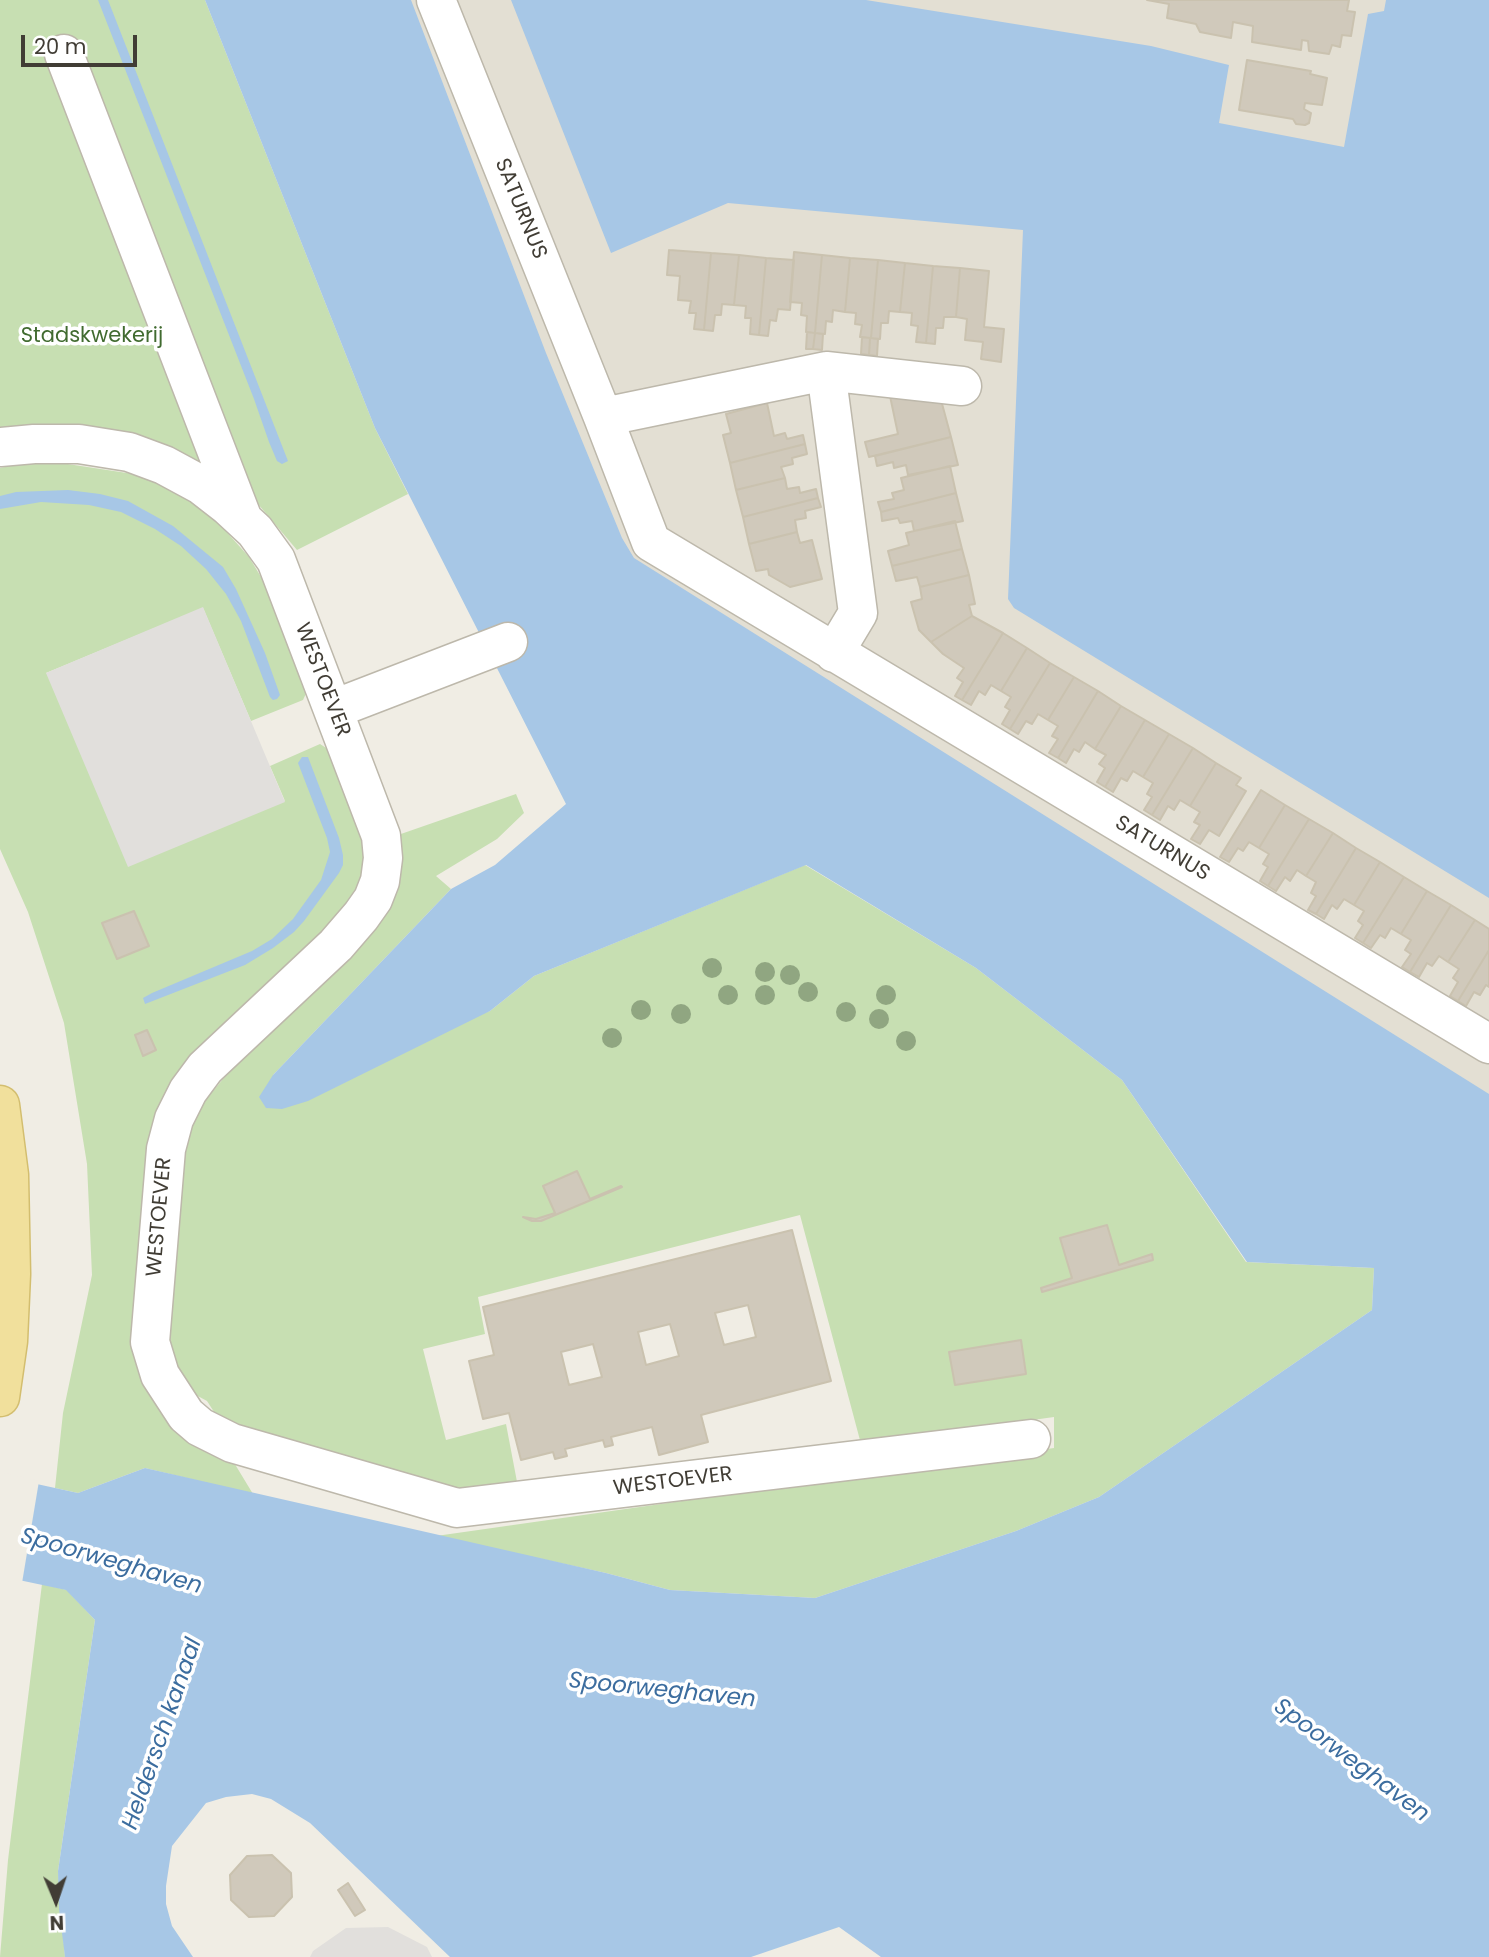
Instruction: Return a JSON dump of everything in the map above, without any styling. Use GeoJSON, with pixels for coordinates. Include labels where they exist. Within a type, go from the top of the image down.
{"type":"FeatureCollection","features":[{"type":"Feature","properties":{"kind":"main road"},"geometry":{"type":"LineString","coordinates":[[0,1105],[9,1175],[11,1274],[8,1341],[0,1397]]}},
{"type":"Feature","properties":{"kind":"street","name":"SATURNUS"},"geometry":{"type":"LineString","coordinates":[[436,0],[603,417],[650,542],[1489,1044]]}},
{"type":"Feature","properties":{"kind":"street"},"geometry":{"type":"LineString","coordinates":[[64,54],[242,519]]}},
{"type":"Feature","properties":{"kind":"street"},"geometry":{"type":"LineString","coordinates":[[825,371],[858,613],[834,653]]}},
{"type":"Feature","properties":{"kind":"street"},"geometry":{"type":"LineString","coordinates":[[603,417],[825,371],[962,386]]}},
{"type":"Feature","properties":{"kind":"street","name":"WESTOEVER"},"geometry":{"type":"LineString","coordinates":[[0,447],[34,443],[79,444],[129,452],[164,465],[201,485],[255,531],[276,561],[381,836],[383,858],[380,881],[373,899],[361,916],[336,945],[205,1068],[188,1091],[174,1119],[166,1149],[150,1342],[160,1375],[186,1415],[200,1427],[232,1443],[457,1508],[1031,1439]]}},
{"type":"Feature","properties":{"kind":"street"},"geometry":{"type":"LineString","coordinates":[[334,709],[508,642]]}},
{"type":"Feature","properties":{"kind":"shaded area"},"geometry":{"type":"Polygon","coordinates":[[[360,0],[1489,0],[1489,1147],[634,651],[360,0]]]}},
{"type":"Feature","properties":{"kind":"shaded area"},"geometry":{"type":"Polygon","coordinates":[[[203,607],[285,802],[128,867],[46,673],[203,607]]]}},
{"type":"Feature","properties":{"kind":"shaded area"},"geometry":{"type":"Polygon","coordinates":[[[388,1927],[427,1947],[432,1957],[310,1957],[313,1951],[346,1928],[388,1927]]]}},
{"type":"Feature","properties":{"kind":"green space","name":"Stadskwekerij"},"geometry":{"type":"Polygon","coordinates":[[[0,0],[205,0],[375,428],[408,494],[297,550],[252,497],[0,432],[0,0]]]}},
{"type":"Feature","properties":{"kind":"green space"},"geometry":{"type":"Polygon","coordinates":[[[23,463],[61,463],[140,475],[183,496],[215,519],[249,557],[276,602],[309,687],[303,700],[251,721],[203,608],[46,673],[285,801],[270,766],[320,744],[334,753],[357,817],[364,851],[362,880],[350,904],[152,1143],[131,1332],[138,1368],[233,1461],[253,1494],[145,1468],[78,1493],[55,1488],[63,1413],[92,1275],[87,1164],[64,1023],[28,912],[0,849],[0,468],[23,463]]]}},
{"type":"Feature","properties":{"kind":"green space"},"geometry":{"type":"Polygon","coordinates":[[[516,794],[524,813],[497,839],[436,876],[451,889],[273,1075],[490,1011],[534,976],[805,865],[976,968],[1122,1080],[1246,1262],[1374,1268],[1372,1310],[1099,1497],[1016,1531],[815,1598],[670,1590],[606,1573],[436,1536],[1054,1448],[1054,1417],[861,1444],[800,1215],[478,1297],[485,1334],[423,1349],[446,1440],[506,1424],[518,1487],[455,1493],[218,1418],[207,1401],[183,1388],[167,1353],[181,1159],[199,1108],[223,1079],[385,915],[401,871],[398,835],[516,794]]]}},
{"type":"Feature","properties":{"kind":"green space"},"geometry":{"type":"Polygon","coordinates":[[[42,1584],[67,1590],[95,1620],[58,1871],[65,1957],[0,1957],[8,1860],[42,1584]]]}},
{"type":"Feature","properties":{"kind":"water"},"geometry":{"type":"Polygon","coordinates":[[[98,0],[108,0],[288,461],[282,464],[277,461],[269,442],[98,0]]]}},
{"type":"Feature","properties":{"kind":"water"},"geometry":{"type":"Polygon","coordinates":[[[205,0],[411,0],[546,353],[622,538],[634,558],[1489,1094],[1489,1957],[881,1957],[839,1927],[751,1957],[450,1957],[310,1823],[271,1799],[252,1794],[206,1803],[172,1846],[166,1904],[172,1926],[193,1957],[65,1957],[58,1871],[95,1620],[66,1590],[0,1576],[0,1476],[78,1493],[145,1468],[670,1590],[815,1598],[1016,1531],[1099,1497],[1372,1310],[1374,1268],[1247,1262],[1122,1080],[976,968],[806,865],[534,976],[490,1011],[308,1101],[282,1109],[266,1108],[259,1097],[273,1075],[451,889],[495,865],[566,804],[375,428],[205,0]]]}},
{"type":"Feature","properties":{"kind":"water"},"geometry":{"type":"Polygon","coordinates":[[[511,0],[866,0],[1151,46],[1229,65],[1219,123],[1344,147],[1368,14],[1384,11],[1386,0],[1489,0],[1489,898],[1014,608],[1008,599],[1023,230],[728,203],[611,253],[511,0]]]}},
{"type":"Feature","properties":{"kind":"water"},"geometry":{"type":"Polygon","coordinates":[[[68,490],[128,501],[173,526],[223,567],[265,653],[280,695],[277,699],[270,697],[241,621],[226,594],[206,569],[181,546],[121,512],[89,505],[41,502],[0,509],[0,496],[16,492],[68,490]]]}},
{"type":"Feature","properties":{"kind":"water"},"geometry":{"type":"Polygon","coordinates":[[[302,757],[308,757],[339,838],[343,865],[339,873],[304,921],[273,948],[245,965],[145,1004],[143,998],[152,993],[252,951],[272,939],[293,919],[321,880],[330,852],[298,763],[302,757]]]}},
{"type":"Feature","properties":{"kind":"pier"},"geometry":{"type":"Polygon","coordinates":[[[0,1472],[39,1481],[22,1583],[0,1580],[0,1472]]]}},
{"type":"Feature","properties":{"kind":"building"},"geometry":{"type":"Polygon","coordinates":[[[1147,0],[1349,0],[1347,11],[1355,12],[1351,36],[1342,35],[1340,47],[1332,45],[1329,54],[1309,51],[1308,41],[1302,40],[1301,50],[1252,42],[1253,26],[1233,22],[1231,38],[1200,32],[1196,24],[1167,18],[1169,4],[1147,0]]]}},
{"type":"Feature","properties":{"kind":"building"},"geometry":{"type":"Polygon","coordinates":[[[1247,60],[1311,71],[1310,74],[1327,78],[1322,105],[1305,103],[1304,109],[1311,113],[1309,123],[1296,124],[1293,119],[1239,110],[1247,60]]]}},
{"type":"Feature","properties":{"kind":"building"},"geometry":{"type":"Polygon","coordinates":[[[669,250],[711,253],[704,330],[694,329],[696,313],[689,313],[691,301],[678,300],[680,276],[667,275],[669,250]]]}},
{"type":"Feature","properties":{"kind":"building"},"geometry":{"type":"Polygon","coordinates":[[[794,252],[822,255],[815,333],[806,332],[807,316],[801,315],[802,303],[790,302],[794,252]]]}},
{"type":"Feature","properties":{"kind":"building"},"geometry":{"type":"Polygon","coordinates":[[[711,253],[739,255],[734,305],[722,304],[721,315],[715,315],[713,331],[704,330],[711,253]]]}},
{"type":"Feature","properties":{"kind":"building"},"geometry":{"type":"Polygon","coordinates":[[[739,255],[766,258],[759,335],[750,334],[751,318],[745,318],[746,306],[734,305],[739,255]]]}},
{"type":"Feature","properties":{"kind":"building"},"geometry":{"type":"Polygon","coordinates":[[[822,255],[850,258],[845,312],[833,310],[832,322],[826,321],[825,334],[815,333],[822,255]]]}},
{"type":"Feature","properties":{"kind":"building"},"geometry":{"type":"Polygon","coordinates":[[[766,258],[794,260],[790,310],[778,309],[776,321],[770,320],[768,336],[759,335],[766,258]]]}},
{"type":"Feature","properties":{"kind":"building"},"geometry":{"type":"Polygon","coordinates":[[[850,258],[878,260],[871,338],[860,337],[862,325],[855,324],[856,313],[845,312],[850,258]]]}},
{"type":"Feature","properties":{"kind":"building"},"geometry":{"type":"Polygon","coordinates":[[[878,260],[905,263],[900,312],[889,311],[888,323],[881,323],[880,339],[871,338],[878,260]]]}},
{"type":"Feature","properties":{"kind":"building"},"geometry":{"type":"Polygon","coordinates":[[[905,263],[933,266],[926,343],[916,342],[918,326],[911,325],[912,313],[900,312],[905,263]]]}},
{"type":"Feature","properties":{"kind":"building"},"geometry":{"type":"Polygon","coordinates":[[[933,266],[960,268],[956,317],[944,317],[943,328],[936,328],[935,344],[926,343],[933,266]]]}},
{"type":"Feature","properties":{"kind":"building"},"geometry":{"type":"Polygon","coordinates":[[[960,268],[989,271],[984,327],[1004,329],[1001,362],[981,359],[983,342],[965,340],[967,319],[956,317],[960,268]]]}},
{"type":"Feature","properties":{"kind":"building"},"geometry":{"type":"Polygon","coordinates":[[[807,332],[815,333],[813,349],[806,349],[807,332]]]}},
{"type":"Feature","properties":{"kind":"building"},"geometry":{"type":"Polygon","coordinates":[[[815,333],[823,334],[822,350],[813,349],[815,333]]]}},
{"type":"Feature","properties":{"kind":"building"},"geometry":{"type":"Polygon","coordinates":[[[862,337],[870,338],[869,355],[861,354],[862,337]]]}},
{"type":"Feature","properties":{"kind":"building"},"geometry":{"type":"Polygon","coordinates":[[[870,338],[878,339],[877,356],[869,355],[870,338]]]}},
{"type":"Feature","properties":{"kind":"building"},"geometry":{"type":"Polygon","coordinates":[[[890,396],[941,400],[951,437],[869,457],[865,442],[898,434],[890,396]]]}},
{"type":"Feature","properties":{"kind":"building"},"geometry":{"type":"Polygon","coordinates":[[[767,403],[774,436],[785,433],[787,439],[803,435],[805,444],[730,463],[723,435],[731,433],[726,414],[767,403]]]}},
{"type":"Feature","properties":{"kind":"building"},"geometry":{"type":"Polygon","coordinates":[[[951,437],[958,465],[908,475],[906,465],[894,468],[893,462],[877,466],[875,456],[951,437]]]}},
{"type":"Feature","properties":{"kind":"building"},"geometry":{"type":"Polygon","coordinates":[[[805,444],[807,454],[792,458],[793,464],[781,467],[785,478],[736,490],[730,463],[805,444]]]}},
{"type":"Feature","properties":{"kind":"building"},"geometry":{"type":"Polygon","coordinates":[[[950,466],[956,493],[881,512],[878,502],[894,499],[892,493],[904,490],[901,478],[950,466]]]}},
{"type":"Feature","properties":{"kind":"building"},"geometry":{"type":"Polygon","coordinates":[[[785,478],[787,489],[799,487],[800,493],[816,489],[818,498],[743,517],[736,490],[785,478]]]}},
{"type":"Feature","properties":{"kind":"building"},"geometry":{"type":"Polygon","coordinates":[[[956,493],[963,521],[914,531],[912,521],[900,523],[898,518],[882,521],[881,512],[956,493]]]}},
{"type":"Feature","properties":{"kind":"building"},"geometry":{"type":"Polygon","coordinates":[[[818,498],[821,507],[805,511],[806,518],[795,520],[797,532],[749,544],[743,517],[818,498]]]}},
{"type":"Feature","properties":{"kind":"building"},"geometry":{"type":"Polygon","coordinates":[[[955,521],[962,549],[892,566],[888,551],[909,545],[906,533],[955,521]]]}},
{"type":"Feature","properties":{"kind":"building"},"geometry":{"type":"Polygon","coordinates":[[[797,532],[800,543],[812,540],[822,579],[790,587],[769,575],[768,569],[756,571],[749,544],[797,532]]]}},
{"type":"Feature","properties":{"kind":"building"},"geometry":{"type":"Polygon","coordinates":[[[962,549],[969,575],[920,587],[917,577],[896,581],[892,566],[962,549]]]}},
{"type":"Feature","properties":{"kind":"building"},"geometry":{"type":"Polygon","coordinates":[[[969,575],[975,604],[969,605],[972,616],[931,642],[919,630],[911,602],[922,599],[920,587],[969,575]]]}},
{"type":"Feature","properties":{"kind":"building"},"geometry":{"type":"Polygon","coordinates":[[[972,616],[1003,633],[962,700],[955,696],[963,682],[957,678],[964,668],[931,642],[972,616]]]}},
{"type":"Feature","properties":{"kind":"building"},"geometry":{"type":"Polygon","coordinates":[[[1003,633],[1027,648],[1001,691],[991,685],[985,695],[979,691],[971,705],[962,700],[1003,633]]]}},
{"type":"Feature","properties":{"kind":"building"},"geometry":{"type":"Polygon","coordinates":[[[1027,648],[1050,663],[1010,729],[1002,724],[1010,710],[1005,707],[1011,697],[1001,691],[1027,648]]]}},
{"type":"Feature","properties":{"kind":"building"},"geometry":{"type":"Polygon","coordinates":[[[1050,663],[1074,677],[1048,720],[1038,714],[1032,724],[1026,721],[1018,734],[1010,729],[1050,663]]]}},
{"type":"Feature","properties":{"kind":"building"},"geometry":{"type":"Polygon","coordinates":[[[1074,677],[1098,691],[1058,758],[1049,753],[1058,739],[1052,736],[1058,726],[1048,720],[1074,677]]]}},
{"type":"Feature","properties":{"kind":"building"},"geometry":{"type":"Polygon","coordinates":[[[1098,691],[1121,706],[1095,749],[1085,742],[1079,752],[1074,749],[1066,763],[1058,758],[1098,691]]]}},
{"type":"Feature","properties":{"kind":"building"},"geometry":{"type":"Polygon","coordinates":[[[1121,706],[1145,720],[1105,787],[1097,782],[1105,768],[1099,764],[1106,755],[1095,749],[1121,706]]]}},
{"type":"Feature","properties":{"kind":"building"},"geometry":{"type":"Polygon","coordinates":[[[1145,720],[1169,734],[1143,777],[1133,771],[1127,781],[1121,778],[1113,792],[1105,787],[1145,720]]]}},
{"type":"Feature","properties":{"kind":"building"},"geometry":{"type":"Polygon","coordinates":[[[1169,734],[1193,748],[1152,815],[1144,810],[1152,797],[1147,794],[1153,783],[1143,777],[1169,734]]]}},
{"type":"Feature","properties":{"kind":"building"},"geometry":{"type":"Polygon","coordinates":[[[1193,748],[1216,763],[1190,806],[1180,800],[1174,810],[1168,806],[1160,820],[1152,815],[1193,748]]]}},
{"type":"Feature","properties":{"kind":"building"},"geometry":{"type":"Polygon","coordinates":[[[1216,763],[1241,778],[1236,785],[1246,791],[1219,836],[1209,830],[1200,844],[1191,839],[1200,825],[1194,822],[1200,812],[1190,806],[1216,763]]]}},
{"type":"Feature","properties":{"kind":"building"},"geometry":{"type":"Polygon","coordinates":[[[1261,790],[1285,805],[1259,848],[1249,842],[1243,851],[1238,848],[1229,862],[1220,857],[1261,790]]]}},
{"type":"Feature","properties":{"kind":"building"},"geometry":{"type":"Polygon","coordinates":[[[1285,805],[1309,819],[1268,886],[1260,881],[1268,867],[1263,864],[1269,854],[1259,848],[1285,805]]]}},
{"type":"Feature","properties":{"kind":"building"},"geometry":{"type":"Polygon","coordinates":[[[1309,819],[1333,833],[1306,876],[1297,870],[1290,881],[1285,877],[1276,891],[1268,886],[1309,819]]]}},
{"type":"Feature","properties":{"kind":"building"},"geometry":{"type":"Polygon","coordinates":[[[1333,833],[1356,848],[1316,914],[1308,910],[1316,896],[1311,893],[1316,882],[1306,876],[1333,833]]]}},
{"type":"Feature","properties":{"kind":"building"},"geometry":{"type":"Polygon","coordinates":[[[1356,848],[1380,862],[1354,905],[1344,899],[1337,909],[1332,905],[1324,919],[1316,914],[1356,848]]]}},
{"type":"Feature","properties":{"kind":"building"},"geometry":{"type":"Polygon","coordinates":[[[1380,862],[1404,877],[1363,943],[1355,938],[1363,925],[1358,921],[1364,911],[1354,905],[1380,862]]]}},
{"type":"Feature","properties":{"kind":"building"},"geometry":{"type":"Polygon","coordinates":[[[1404,877],[1427,891],[1401,934],[1391,928],[1385,938],[1380,935],[1371,948],[1363,943],[1404,877]]]}},
{"type":"Feature","properties":{"kind":"building"},"geometry":{"type":"Polygon","coordinates":[[[1427,891],[1451,905],[1410,972],[1402,967],[1411,954],[1405,950],[1411,940],[1401,934],[1427,891]]]}},
{"type":"Feature","properties":{"kind":"building"},"geometry":{"type":"Polygon","coordinates":[[[1451,905],[1475,920],[1448,962],[1439,956],[1432,966],[1427,963],[1419,977],[1410,972],[1451,905]]]}},
{"type":"Feature","properties":{"kind":"building"},"geometry":{"type":"Polygon","coordinates":[[[134,911],[149,946],[117,959],[102,923],[134,911]]]}},
{"type":"Feature","properties":{"kind":"building"},"geometry":{"type":"Polygon","coordinates":[[[1475,920],[1489,929],[1489,950],[1458,1001],[1450,996],[1458,982],[1453,978],[1459,969],[1448,962],[1475,920]]]}},
{"type":"Feature","properties":{"kind":"building"},"geometry":{"type":"Polygon","coordinates":[[[1489,950],[1489,987],[1486,985],[1480,995],[1474,992],[1466,1006],[1458,1001],[1489,950]]]}},
{"type":"Feature","properties":{"kind":"building"},"geometry":{"type":"Polygon","coordinates":[[[147,1030],[156,1050],[143,1056],[135,1035],[147,1030]]]}},
{"type":"Feature","properties":{"kind":"building"},"geometry":{"type":"Polygon","coordinates":[[[577,1171],[590,1199],[622,1187],[541,1221],[523,1217],[536,1219],[555,1213],[543,1186],[577,1171]]]}},
{"type":"Feature","properties":{"kind":"building"},"geometry":{"type":"Polygon","coordinates":[[[1107,1225],[1119,1265],[1152,1254],[1153,1260],[1042,1292],[1041,1288],[1072,1278],[1060,1238],[1107,1225]]]}},
{"type":"Feature","properties":{"kind":"building"},"geometry":{"type":"Polygon","coordinates":[[[792,1230],[831,1381],[701,1415],[708,1442],[659,1455],[652,1427],[611,1437],[613,1445],[605,1447],[603,1440],[565,1449],[567,1456],[555,1459],[553,1452],[521,1460],[509,1413],[483,1419],[469,1361],[494,1355],[483,1307],[792,1230]],[[748,1305],[715,1313],[724,1345],[756,1337],[748,1305]],[[670,1324],[638,1332],[646,1365],[679,1356],[670,1324]],[[593,1344],[561,1352],[569,1385],[602,1377],[593,1344]]]}},
{"type":"Feature","properties":{"kind":"building"},"geometry":{"type":"Polygon","coordinates":[[[1021,1340],[1026,1374],[955,1385],[949,1352],[1021,1340]]]}},
{"type":"Feature","properties":{"kind":"building"},"geometry":{"type":"Polygon","coordinates":[[[272,1855],[291,1873],[292,1897],[274,1916],[249,1917],[231,1900],[230,1875],[247,1856],[272,1855]]]}},
{"type":"Feature","properties":{"kind":"building"},"geometry":{"type":"Polygon","coordinates":[[[348,1883],[365,1910],[355,1916],[338,1890],[348,1883]]]}},
{"type":"Feature","properties":{"kind":"water label","name":"Spoorweghaven"},"geometry":{"type":"Point","coordinates":[111,1562]}},
{"type":"Feature","properties":{"kind":"water label","name":"Spoorweghaven"},"geometry":{"type":"Point","coordinates":[662,1691]}},
{"type":"Feature","properties":{"kind":"water label","name":"Heldersch kanaal"},"geometry":{"type":"Point","coordinates":[163,1734]}},
{"type":"Feature","properties":{"kind":"water label","name":"Spoorweghaven"},"geometry":{"type":"Point","coordinates":[1351,1761]}}]}
